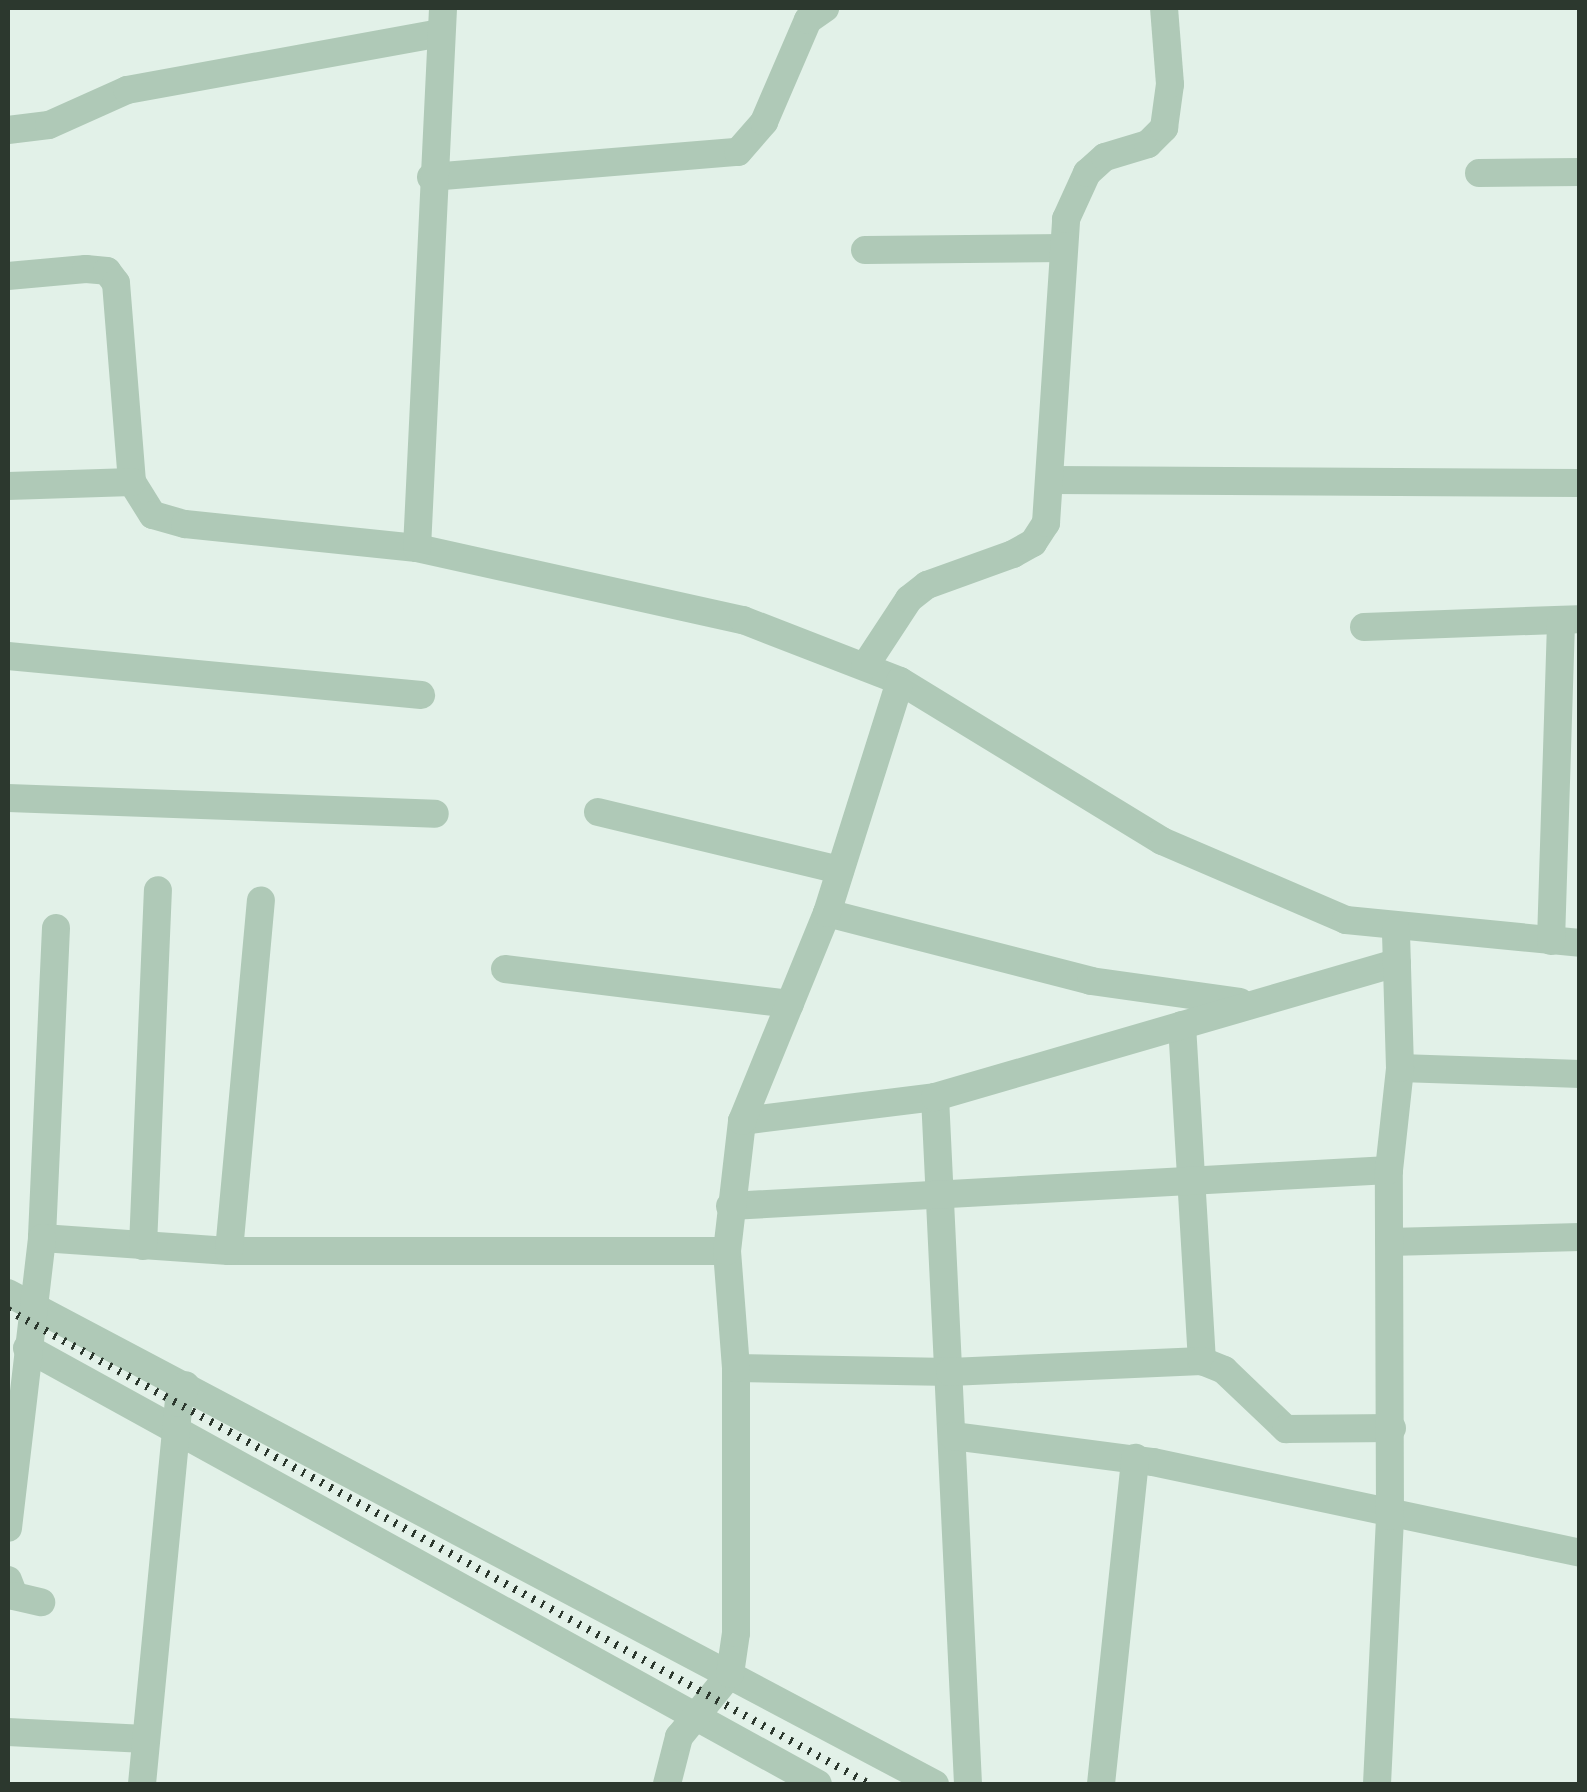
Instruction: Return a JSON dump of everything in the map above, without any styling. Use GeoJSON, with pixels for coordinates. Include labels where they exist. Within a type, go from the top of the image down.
{"type":"FeatureCollection","features":[{"type":"Feature","properties":{"kind":"street"},"geometry":{"type":"LineString","coordinates":[[430,177],[738,152],[764,122],[808,20],[825,8]]}},
{"type":"Feature","properties":{"kind":"street"},"geometry":{"type":"LineString","coordinates":[[866,666],[908,599],[927,585],[1032,543],[1046,522],[1053,480],[1066,219],[1087,173],[1164,128],[1170,84],[1164,8]]}},
{"type":"Feature","properties":{"kind":"street"},"geometry":{"type":"LineString","coordinates":[[8,130],[49,125],[127,90],[441,20],[430,177],[417,548]]}},
{"type":"Feature","properties":{"kind":"street"},"geometry":{"type":"LineString","coordinates":[[1478,173],[1580,172]]}},
{"type":"Feature","properties":{"kind":"street"},"geometry":{"type":"LineString","coordinates":[[866,250],[1064,248]]}},
{"type":"Feature","properties":{"kind":"street"},"geometry":{"type":"LineString","coordinates":[[8,276],[86,269],[106,271],[116,282],[132,482],[153,515],[185,524],[417,548],[674,600],[900,681],[1162,841],[1346,920],[1396,930],[1565,942],[1570,619],[1364,627]]}},
{"type":"Feature","properties":{"kind":"street"},"geometry":{"type":"LineString","coordinates":[[1053,480],[1580,483]]}},
{"type":"Feature","properties":{"kind":"street"},"geometry":{"type":"LineString","coordinates":[[8,486],[132,482]]}},
{"type":"Feature","properties":{"kind":"street"},"geometry":{"type":"LineString","coordinates":[[8,656],[421,695]]}},
{"type":"Feature","properties":{"kind":"street"},"geometry":{"type":"LineString","coordinates":[[667,1784],[679,1737],[730,1674],[740,1595],[736,1368],[727,1251],[742,1121],[827,913],[900,681]]}},
{"type":"Feature","properties":{"kind":"street"},"geometry":{"type":"LineString","coordinates":[[8,798],[435,814]]}},
{"type":"Feature","properties":{"kind":"street"},"geometry":{"type":"LineString","coordinates":[[598,812],[840,870]]}},
{"type":"Feature","properties":{"kind":"street"},"geometry":{"type":"LineString","coordinates":[[143,1246],[158,890]]}},
{"type":"Feature","properties":{"kind":"street"},"geometry":{"type":"LineString","coordinates":[[229,1251],[262,900]]}},
{"type":"Feature","properties":{"kind":"street"},"geometry":{"type":"LineString","coordinates":[[827,913],[1091,981],[1256,1004]]}},
{"type":"Feature","properties":{"kind":"street"},"geometry":{"type":"LineString","coordinates":[[8,1528],[20,1358],[35,1308],[42,1238],[56,928]]}},
{"type":"Feature","properties":{"kind":"street"},"geometry":{"type":"LineString","coordinates":[[1377,1784],[1392,1428],[1390,1170],[1400,1068],[1396,930]]}},
{"type":"Feature","properties":{"kind":"street"},"geometry":{"type":"LineString","coordinates":[[742,1121],[936,1097],[1397,964]]}},
{"type":"Feature","properties":{"kind":"street"},"geometry":{"type":"LineString","coordinates":[[505,968],[790,1004]]}},
{"type":"Feature","properties":{"kind":"street"},"geometry":{"type":"LineString","coordinates":[[1182,1025],[1202,1362]]}},
{"type":"Feature","properties":{"kind":"street"},"geometry":{"type":"LineString","coordinates":[[1400,1068],[1580,1074]]}},
{"type":"Feature","properties":{"kind":"street"},"geometry":{"type":"LineString","coordinates":[[936,1097],[937,1195],[950,1372],[968,1784]]}},
{"type":"Feature","properties":{"kind":"street"},"geometry":{"type":"LineString","coordinates":[[730,1206],[1192,1185],[1390,1170]]}},
{"type":"Feature","properties":{"kind":"street"},"geometry":{"type":"LineString","coordinates":[[1389,1242],[1580,1237]]}},
{"type":"Feature","properties":{"kind":"street"},"geometry":{"type":"LineString","coordinates":[[42,1238],[229,1251],[727,1251]]}},
{"type":"Feature","properties":{"kind":"street"},"geometry":{"type":"LineString","coordinates":[[8,1293],[935,1784]]}},
{"type":"Feature","properties":{"kind":"street"},"geometry":{"type":"LineString","coordinates":[[20,1358],[176,1428],[699,1714],[818,1784]]}},
{"type":"Feature","properties":{"kind":"street"},"geometry":{"type":"LineString","coordinates":[[736,1368],[950,1372],[1202,1362],[1224,1370],[1286,1429],[1392,1428]]}},
{"type":"Feature","properties":{"kind":"street"},"geometry":{"type":"LineString","coordinates":[[142,1784],[176,1428],[186,1385]]}},
{"type":"Feature","properties":{"kind":"street"},"geometry":{"type":"LineString","coordinates":[[953,1436],[1134,1458],[1390,1516],[1580,1553]]}},
{"type":"Feature","properties":{"kind":"street"},"geometry":{"type":"LineString","coordinates":[[1101,1784],[1134,1458]]}},
{"type":"Feature","properties":{"kind":"street"},"geometry":{"type":"LineString","coordinates":[[8,1580],[14,1596],[42,1602]]}},
{"type":"Feature","properties":{"kind":"street"},"geometry":{"type":"LineString","coordinates":[[8,1732],[145,1740]]}},
{"type":"Feature","properties":{"kind":"railway"},"geometry":{"type":"LineString","coordinates":[[8,1310],[869,1784]]}}]}
